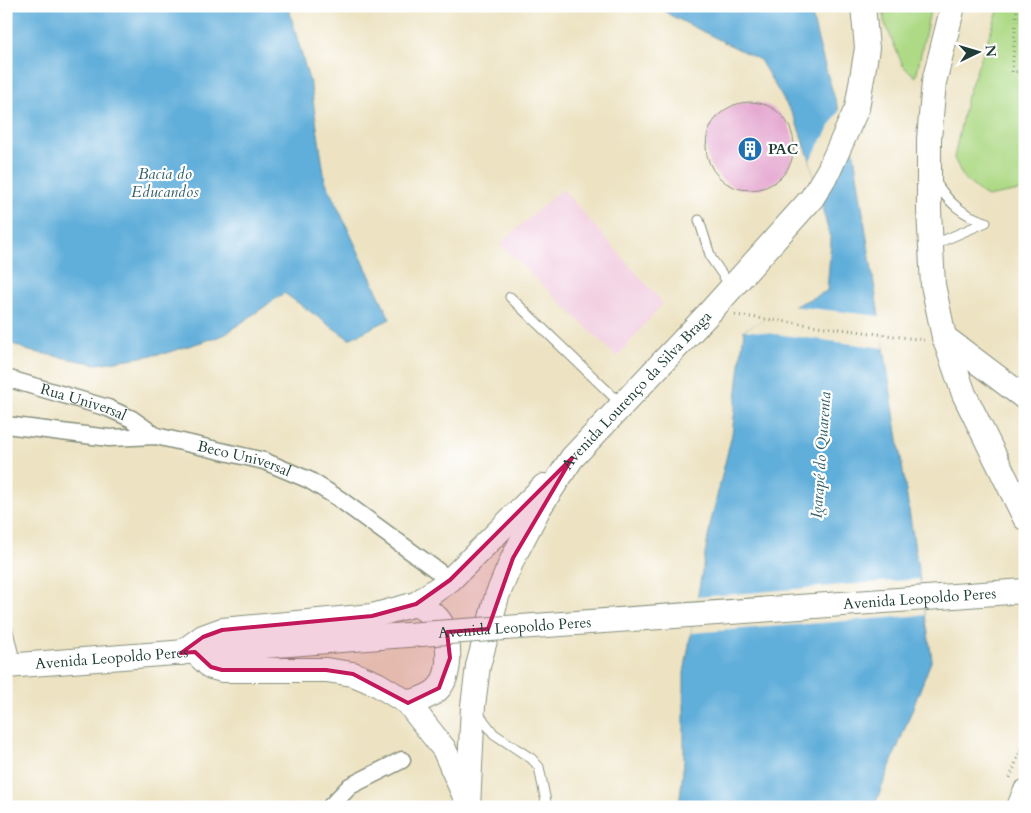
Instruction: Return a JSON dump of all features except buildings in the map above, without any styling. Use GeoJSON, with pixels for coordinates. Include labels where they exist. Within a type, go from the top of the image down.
{"type":"FeatureCollection","features":[{"type":"Feature","properties":{"kind":"street","name":"Avenida Lourenço da Silva Braga"},"geometry":{"type":"LineString","coordinates":[[468,806],[473,706],[478,666],[497,596],[513,558],[539,508],[572,458],[732,288],[812,198],[828,170],[857,108],[867,48],[863,6]]}},
{"type":"Feature","properties":{"kind":"street"},"geometry":{"type":"LineString","coordinates":[[952,6],[934,82],[929,171],[930,246],[936,305],[944,337],[964,394],[1025,518]]}},
{"type":"Feature","properties":{"kind":"street"},"geometry":{"type":"LineString","coordinates":[[944,337],[1025,398]]}},
{"type":"Feature","properties":{"kind":"street","name":"Rua Universal"},"geometry":{"type":"LineString","coordinates":[[6,378],[108,408],[132,419],[156,436]]}},
{"type":"Feature","properties":{"kind":"street","name":"Beco Universal"},"geometry":{"type":"LineString","coordinates":[[6,425],[109,438],[156,436],[264,461],[309,480],[338,498],[450,580]]}},
{"type":"Feature","properties":{"kind":"street"},"geometry":{"type":"LineString","coordinates":[[468,806],[444,749],[408,703],[377,684],[353,674],[326,670],[222,670],[211,667],[188,652],[203,637],[222,630],[372,616],[416,604],[450,580],[572,458]]}},
{"type":"Feature","properties":{"kind":"street","name":"Avenida Leopoldo Peres"},"geometry":{"type":"LineString","coordinates":[[11,665],[1025,591]]}},
{"type":"Feature","properties":{"kind":"street"},"geometry":{"type":"LineString","coordinates":[[408,703],[425,698],[439,688],[450,658],[448,639],[438,618],[416,604]]}},
{"type":"Feature","properties":{"kind":"street"},"geometry":{"type":"LineString","coordinates":[[330,807],[350,786],[402,760]]}},
{"type":"Feature","properties":{"kind":"street"},"geometry":{"type":"LineString","coordinates":[[1017,786],[1019,807]]}},
{"type":"Feature","properties":{"kind":"lane"},"geometry":{"type":"LineString","coordinates":[[929,171],[954,207],[970,217],[986,222],[930,246]]}},
{"type":"Feature","properties":{"kind":"lane"},"geometry":{"type":"LineString","coordinates":[[700,220],[712,258],[724,279],[732,288]]}},
{"type":"Feature","properties":{"kind":"lane"},"geometry":{"type":"LineString","coordinates":[[510,297],[622,405]]}},
{"type":"Feature","properties":{"kind":"lane"},"geometry":{"type":"LineString","coordinates":[[6,623],[11,665]]}},
{"type":"Feature","properties":{"kind":"lane"},"geometry":{"type":"LineString","coordinates":[[473,706],[494,734],[514,745],[536,763],[547,807]]}},
{"type":"Feature","properties":{"kind":"path"},"geometry":{"type":"LineString","coordinates":[[1018,6],[1012,72],[1025,70]]}},
{"type":"Feature","properties":{"kind":"path"},"geometry":{"type":"LineString","coordinates":[[740,315],[918,341]]}},
{"type":"Feature","properties":{"kind":"path"},"geometry":{"type":"LineString","coordinates":[[1017,786],[1025,738]]}},
{"type":"Feature","properties":{"kind":"highlighted area"},"geometry":{"type":"Polygon","coordinates":[[[572,458],[513,558],[488,629],[447,632],[450,658],[439,688],[408,703],[353,674],[326,670],[222,670],[211,667],[195,652],[181,653],[203,637],[222,630],[372,616],[416,604],[450,580],[572,458]]]}},
{"type":"Feature","properties":{"kind":"shaded area"},"geometry":{"type":"Polygon","coordinates":[[[562,189],[663,303],[617,357],[500,244],[562,189]]]}},
{"type":"Feature","properties":{"kind":"green space"},"geometry":{"type":"Polygon","coordinates":[[[884,6],[931,6],[916,77],[903,66],[884,21],[884,6]]]}},
{"type":"Feature","properties":{"kind":"green space"},"geometry":{"type":"Polygon","coordinates":[[[1000,6],[1025,6],[1025,190],[987,197],[964,179],[954,158],[967,96],[1000,6]]]}},
{"type":"Feature","properties":{"kind":"water","name":"Bacia do Educandos"},"geometry":{"type":"Polygon","coordinates":[[[6,6],[288,6],[311,87],[325,180],[390,319],[349,339],[284,293],[224,335],[166,353],[97,364],[29,351],[6,341],[6,6]]]}},
{"type":"Feature","properties":{"kind":"water","name":"Igarapé do Quarenta"},"geometry":{"type":"Polygon","coordinates":[[[659,6],[810,6],[828,78],[853,148],[932,659],[874,807],[679,807],[684,761],[684,673],[711,521],[732,434],[744,330],[827,291],[831,241],[810,160],[795,119],[760,60],[670,15],[659,6]]]}},
{"type":"Feature","properties":{"kind":"pier"},"geometry":{"type":"Polygon","coordinates":[[[840,109],[853,148],[820,200],[810,160],[840,109]]]}},
{"type":"Feature","properties":{"kind":"pier"},"geometry":{"type":"Polygon","coordinates":[[[792,306],[880,316],[884,348],[744,330],[792,306]]]}},
{"type":"Feature","properties":{"kind":"pier"},"geometry":{"type":"Polygon","coordinates":[[[919,579],[925,615],[691,633],[697,597],[919,579]]]}},
{"type":"Feature","properties":{"kind":"place","name":"PAC"},"geometry":{"type":"Point","coordinates":[750,149]}}]}
